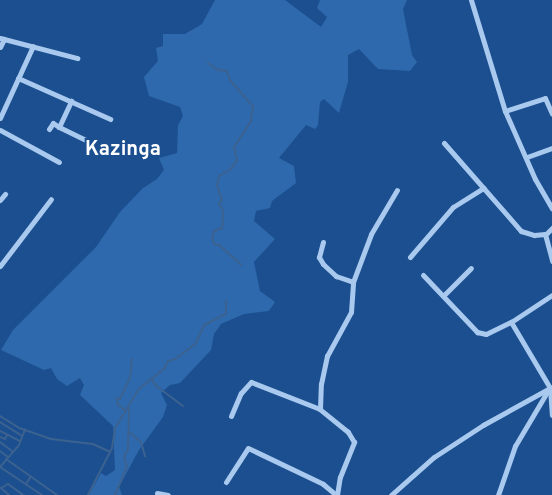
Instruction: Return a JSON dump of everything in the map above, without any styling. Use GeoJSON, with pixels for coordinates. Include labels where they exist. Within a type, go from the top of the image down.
{"type":"FeatureCollection","features":[{"type":"Feature","properties":{"kind":"street"},"geometry":{"type":"LineString","coordinates":[[471,0],[505,111],[552,209]]}},
{"type":"Feature","properties":{"kind":"street"},"geometry":{"type":"LineString","coordinates":[[0,47],[2,38],[77,58]]}},
{"type":"Feature","properties":{"kind":"street"},"geometry":{"type":"LineString","coordinates":[[0,118],[33,46]]}},
{"type":"Feature","properties":{"kind":"street"},"geometry":{"type":"LineString","coordinates":[[18,78],[110,119]]}},
{"type":"Feature","properties":{"kind":"street"},"geometry":{"type":"LineString","coordinates":[[505,111],[545,98],[552,114]]}},
{"type":"Feature","properties":{"kind":"street"},"geometry":{"type":"LineString","coordinates":[[72,101],[53,126],[84,139]]}},
{"type":"Feature","properties":{"kind":"street"},"geometry":{"type":"LineString","coordinates":[[0,130],[59,162]]}},
{"type":"Feature","properties":{"kind":"street"},"geometry":{"type":"LineString","coordinates":[[444,143],[521,231],[544,235],[548,240],[552,261]]}},
{"type":"Feature","properties":{"kind":"street"},"geometry":{"type":"LineString","coordinates":[[526,157],[552,148]]}},
{"type":"Feature","properties":{"kind":"street"},"geometry":{"type":"LineString","coordinates":[[410,257],[453,207],[484,188]]}},
{"type":"Feature","properties":{"kind":"street"},"geometry":{"type":"LineString","coordinates":[[320,409],[318,397],[325,364],[351,312],[353,282],[376,222],[397,190]]}},
{"type":"Feature","properties":{"kind":"street"},"geometry":{"type":"LineString","coordinates":[[0,200],[4,194]]}},
{"type":"Feature","properties":{"kind":"street"},"geometry":{"type":"LineString","coordinates":[[0,266],[51,199]]}},
{"type":"Feature","properties":{"kind":"street"},"geometry":{"type":"LineString","coordinates":[[544,235],[552,228]]}},
{"type":"Feature","properties":{"kind":"street"},"geometry":{"type":"LineString","coordinates":[[323,242],[319,257],[323,264],[336,276],[353,282]]}},
{"type":"Feature","properties":{"kind":"street"},"geometry":{"type":"LineString","coordinates":[[444,295],[471,268]]}},
{"type":"Feature","properties":{"kind":"street"},"geometry":{"type":"LineString","coordinates":[[423,274],[481,334],[511,322],[552,295]]}},
{"type":"Feature","properties":{"kind":"street"},"geometry":{"type":"LineString","coordinates":[[511,322],[551,387],[552,415]]}},
{"type":"Feature","properties":{"kind":"street"},"geometry":{"type":"LineString","coordinates":[[226,482],[248,448],[323,484],[337,495],[354,442],[348,432],[320,409],[254,382],[241,393],[231,416]]}},
{"type":"Feature","properties":{"kind":"street"},"geometry":{"type":"LineString","coordinates":[[391,495],[434,457],[483,425],[551,387]]}},
{"type":"Feature","properties":{"kind":"street"},"geometry":{"type":"LineString","coordinates":[[498,495],[523,429],[551,387]]}},
{"type":"Feature","properties":{"kind":"street"},"geometry":{"type":"LineString","coordinates":[[157,493],[168,495]]}},
{"type":"Feature","properties":{"kind":"shaded area"},"geometry":{"type":"Polygon","coordinates":[[[215,0],[285,0],[321,27],[327,17],[317,8],[320,0],[407,0],[403,9],[412,55],[417,62],[410,71],[378,69],[359,49],[348,55],[348,82],[339,113],[324,99],[320,102],[318,125],[315,129],[306,125],[279,158],[294,166],[296,183],[272,201],[270,208],[256,211],[254,221],[275,239],[254,262],[260,291],[275,302],[269,311],[244,314],[221,324],[214,334],[211,350],[180,383],[170,385],[161,393],[167,405],[163,417],[139,450],[119,487],[122,495],[89,495],[101,473],[106,476],[115,470],[113,426],[80,395],[84,385],[80,378],[67,386],[57,379],[51,368],[44,370],[1,350],[13,330],[96,247],[120,212],[143,188],[157,179],[164,170],[159,158],[177,153],[178,125],[183,116],[180,107],[149,96],[144,77],[158,61],[156,48],[163,46],[163,34],[185,34],[202,24],[215,0]]]}},
{"type":"Feature","properties":{"kind":"waterway"},"geometry":{"type":"LineString","coordinates":[[208,63],[218,70],[227,71],[230,80],[253,106],[251,121],[234,147],[237,160],[231,169],[219,176],[217,186],[222,200],[219,203],[223,211],[222,228],[214,231],[212,238],[214,244],[219,245],[241,265]]}},
{"type":"Feature","properties":{"kind":"waterway"},"geometry":{"type":"LineString","coordinates":[[88,495],[112,448],[115,428],[139,389],[164,369],[168,361],[175,359],[196,343],[204,325],[226,314],[226,301]]}},
{"type":"Feature","properties":{"kind":"waterway"},"geometry":{"type":"LineString","coordinates":[[126,411],[118,405],[117,398],[120,399],[130,378],[132,359]]}},
{"type":"Feature","properties":{"kind":"waterway"},"geometry":{"type":"LineString","coordinates":[[152,379],[155,385],[183,406]]}},
{"type":"Feature","properties":{"kind":"waterway"},"geometry":{"type":"LineString","coordinates":[[115,495],[127,467],[124,457],[128,449],[129,408]]}},
{"type":"Feature","properties":{"kind":"waterway"},"geometry":{"type":"LineString","coordinates":[[0,416],[19,428],[51,439],[93,444],[110,452]]}},
{"type":"Feature","properties":{"kind":"waterway"},"geometry":{"type":"LineString","coordinates":[[0,422],[22,436]]}},
{"type":"Feature","properties":{"kind":"waterway"},"geometry":{"type":"LineString","coordinates":[[0,467],[19,445],[25,429]]}},
{"type":"Feature","properties":{"kind":"waterway"},"geometry":{"type":"LineString","coordinates":[[0,431],[20,441]]}},
{"type":"Feature","properties":{"kind":"waterway"},"geometry":{"type":"LineString","coordinates":[[129,432],[141,442],[145,456]]}},
{"type":"Feature","properties":{"kind":"waterway"},"geometry":{"type":"LineString","coordinates":[[0,437],[5,439],[7,435]]}},
{"type":"Feature","properties":{"kind":"waterway"},"geometry":{"type":"LineString","coordinates":[[0,442],[12,451]]}},
{"type":"Feature","properties":{"kind":"waterway"},"geometry":{"type":"LineString","coordinates":[[0,451],[8,457]]}},
{"type":"Feature","properties":{"kind":"waterway"},"geometry":{"type":"LineString","coordinates":[[6,459],[57,495]]}},
{"type":"Feature","properties":{"kind":"waterway"},"geometry":{"type":"LineString","coordinates":[[0,467],[42,495]]}},
{"type":"Feature","properties":{"kind":"waterway"},"geometry":{"type":"LineString","coordinates":[[26,484],[31,476]]}},
{"type":"Feature","properties":{"kind":"waterway"},"geometry":{"type":"LineString","coordinates":[[1,488],[8,484],[23,495]]}},
{"type":"Feature","properties":{"kind":"waterway"},"geometry":{"type":"LineString","coordinates":[[1,488],[9,495]]}},
{"type":"Feature","properties":{"kind":"district","name":"Kazinga"},"geometry":{"type":"Point","coordinates":[123,150]}}]}
